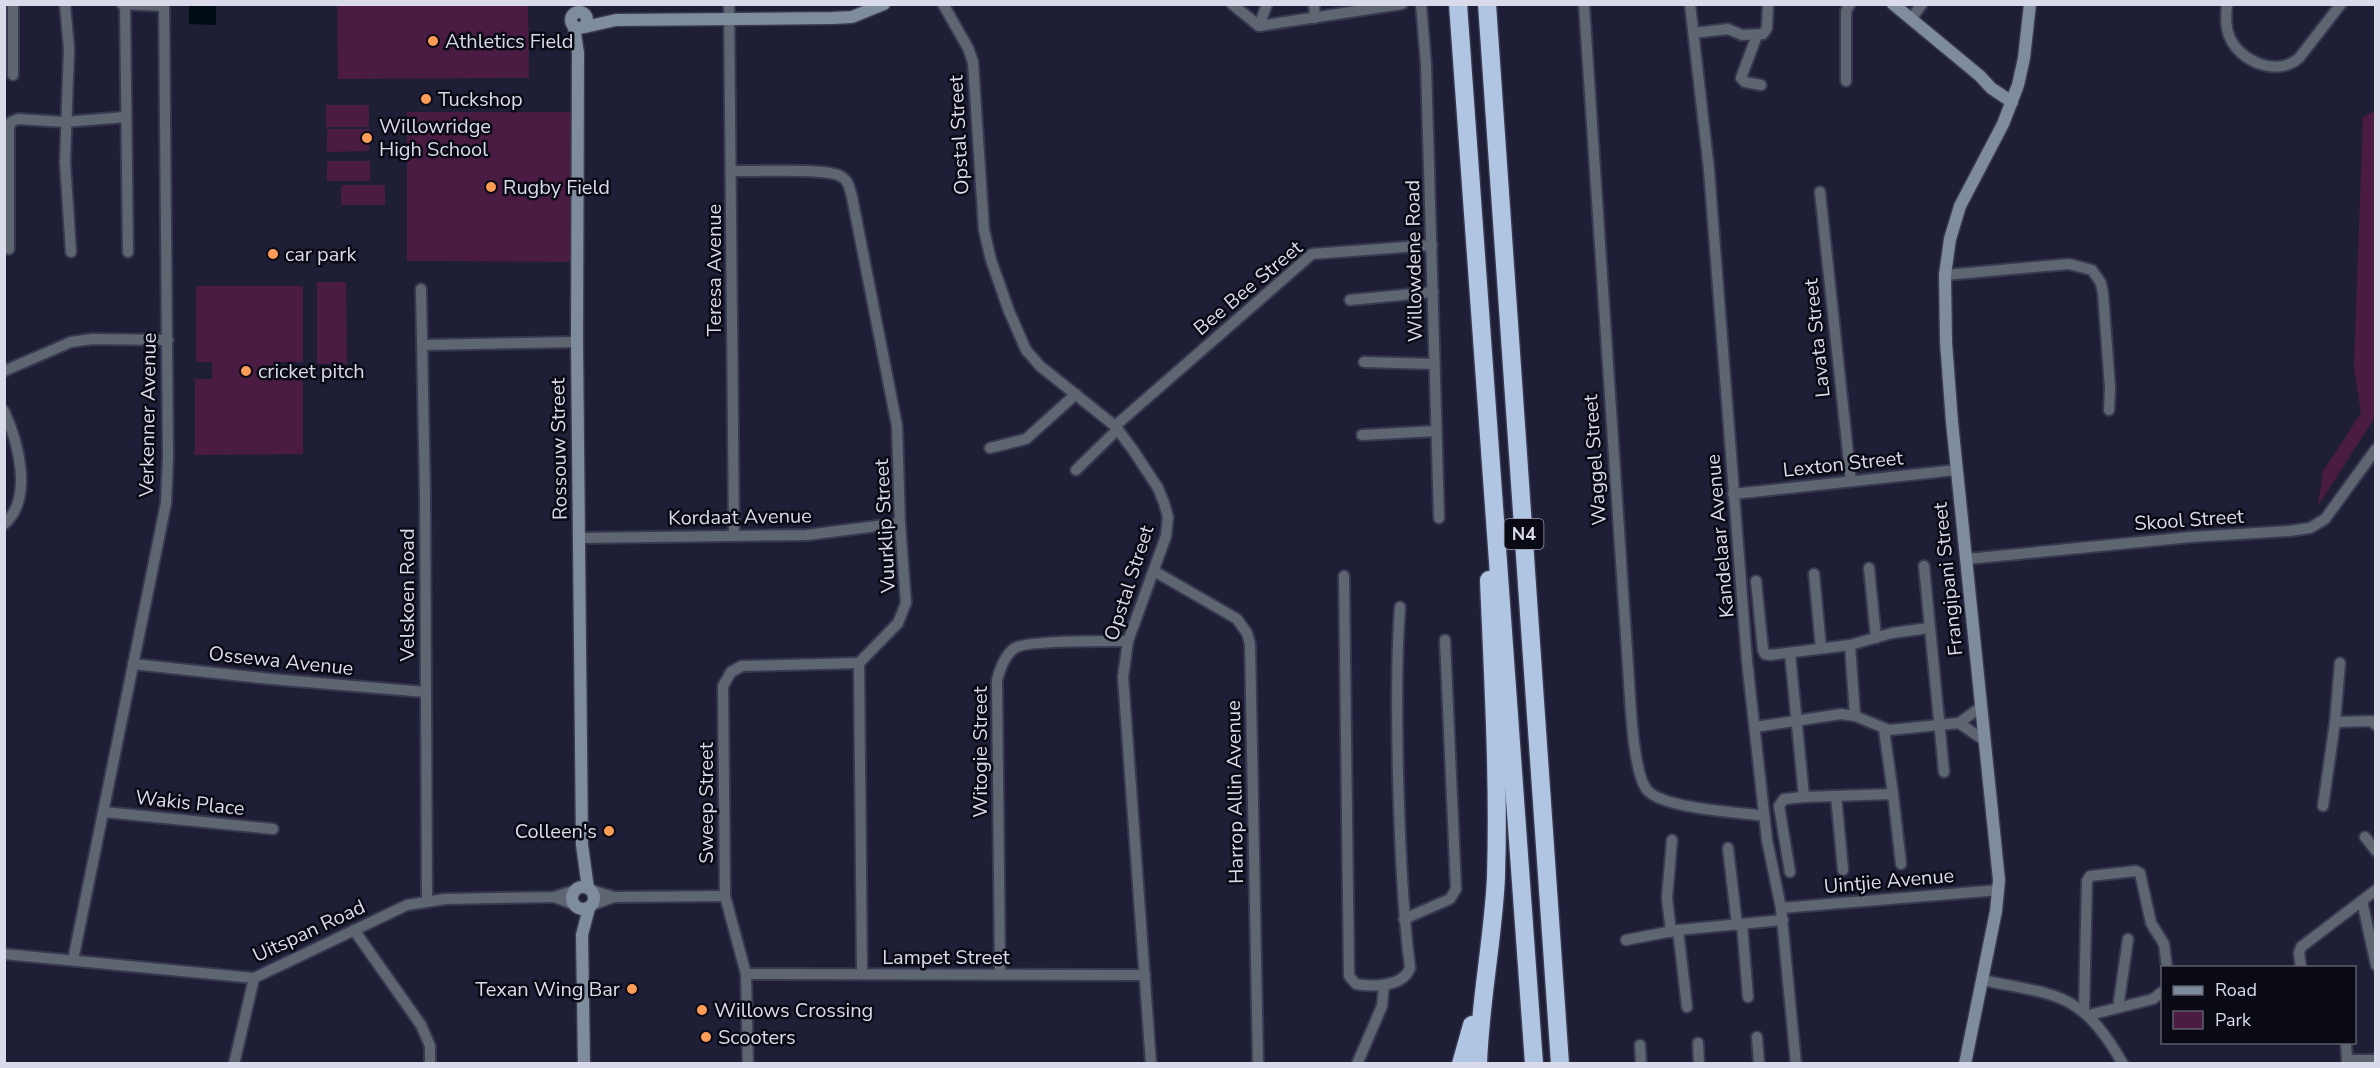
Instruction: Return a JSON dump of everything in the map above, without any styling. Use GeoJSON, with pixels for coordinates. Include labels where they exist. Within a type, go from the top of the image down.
{"type":"FeatureCollection","features":[{"type":"Feature","properties":{"kind":"highway","name":"N4"},"geometry":{"type":"LineString","coordinates":[[1458,4],[1534,1064]]}},
{"type":"Feature","properties":{"kind":"highway","name":"N4"},"geometry":{"type":"LineString","coordinates":[[1488,4],[1560,1064]]}},
{"type":"Feature","properties":{"kind":"highway"},"geometry":{"type":"LineString","coordinates":[[1477,280],[1497,761],[1496,880],[1478,1064]]}},
{"type":"Feature","properties":{"kind":"highway"},"geometry":{"type":"LineString","coordinates":[[1461,1064],[1487,967]]}},
{"type":"Feature","properties":{"kind":"street"},"geometry":{"type":"LineString","coordinates":[[13,4],[14,75]]}},
{"type":"Feature","properties":{"kind":"street"},"geometry":{"type":"LineString","coordinates":[[65,4],[69,49],[65,162],[71,252]]}},
{"type":"Feature","properties":{"kind":"street","name":"Teresa Avenue"},"geometry":{"type":"LineString","coordinates":[[729,4],[734,536]]}},
{"type":"Feature","properties":{"kind":"street"},"geometry":{"type":"LineString","coordinates":[[580,17],[616,20],[823,19],[852,17],[884,4]]}},
{"type":"Feature","properties":{"kind":"street","name":"Opstal Street"},"geometry":{"type":"LineString","coordinates":[[943,4],[968,48],[973,62],[984,230],[994,270],[1026,350],[1040,366],[1117,428],[1158,488],[1168,517],[1166,536],[1128,641],[1123,677],[1151,1064]]}},
{"type":"Feature","properties":{"kind":"street"},"geometry":{"type":"LineString","coordinates":[[1232,4],[1259,26],[1364,8],[1402,4]]}},
{"type":"Feature","properties":{"kind":"street"},"geometry":{"type":"LineString","coordinates":[[1259,26],[1267,4]]}},
{"type":"Feature","properties":{"kind":"street"},"geometry":{"type":"LineString","coordinates":[[1314,4],[1315,18]]}},
{"type":"Feature","properties":{"kind":"street","name":"Willowdene Road"},"geometry":{"type":"LineString","coordinates":[[1421,4],[1426,64],[1439,518]]}},
{"type":"Feature","properties":{"kind":"street","name":"Waggel Street"},"geometry":{"type":"LineString","coordinates":[[1584,4],[1628,666],[1639,775],[1648,791],[1662,800],[1764,816]]}},
{"type":"Feature","properties":{"kind":"street","name":"Kandelaar Avenue"},"geometry":{"type":"LineString","coordinates":[[1690,4],[1709,170],[1733,494],[1755,727],[1767,840],[1783,920],[1796,1064]]}},
{"type":"Feature","properties":{"kind":"street"},"geometry":{"type":"LineString","coordinates":[[1694,33],[1728,29],[1742,35],[1757,35],[1765,32],[1768,4]]}},
{"type":"Feature","properties":{"kind":"street"},"geometry":{"type":"LineString","coordinates":[[1846,81],[1846,11],[1850,4]]}},
{"type":"Feature","properties":{"kind":"street"},"geometry":{"type":"LineString","coordinates":[[1893,4],[1980,76],[1991,88],[2012,102]]}},
{"type":"Feature","properties":{"kind":"street"},"geometry":{"type":"LineString","coordinates":[[1911,20],[1922,4]]}},
{"type":"Feature","properties":{"kind":"street","name":"Frangipani Street"},"geometry":{"type":"LineString","coordinates":[[1965,1064],[1999,890],[1967,559],[1956,470],[1946,342],[1945,275],[1950,239],[1960,206],[2012,102],[2022,66],[2030,4]]}},
{"type":"Feature","properties":{"kind":"street"},"geometry":{"type":"LineString","coordinates":[[2227,4],[2227,27],[2235,46],[2251,59],[2273,67],[2290,64],[2299,58],[2341,4]]}},
{"type":"Feature","properties":{"kind":"street"},"geometry":{"type":"LineString","coordinates":[[128,252],[124,5],[164,5]]}},
{"type":"Feature","properties":{"kind":"street","name":"Verkenner Avenue"},"geometry":{"type":"LineString","coordinates":[[73,960],[166,503],[168,340],[164,5]]}},
{"type":"Feature","properties":{"kind":"street","name":"Rossouw Street"},"geometry":{"type":"LineString","coordinates":[[580,17],[577,342],[582,845],[574,897],[582,935],[584,1064]]}},
{"type":"Feature","properties":{"kind":"street"},"geometry":{"type":"LineString","coordinates":[[1757,35],[1741,78],[1745,82],[1761,85]]}},
{"type":"Feature","properties":{"kind":"street"},"geometry":{"type":"LineString","coordinates":[[9,249],[9,124],[18,119],[65,122],[125,117]]}},
{"type":"Feature","properties":{"kind":"street","name":"Vuurklip Street"},"geometry":{"type":"LineString","coordinates":[[732,171],[828,172],[844,177],[852,197],[897,426],[900,523],[906,603],[898,623],[858,663]]}},
{"type":"Feature","properties":{"kind":"street","name":"Lavata Street"},"geometry":{"type":"LineString","coordinates":[[1820,192],[1851,481]]}},
{"type":"Feature","properties":{"kind":"street","name":"Bee Bee Street"},"geometry":{"type":"LineString","coordinates":[[1076,470],[1117,428],[1312,254],[1432,245]]}},
{"type":"Feature","properties":{"kind":"street"},"geometry":{"type":"LineString","coordinates":[[1945,275],[2069,264],[2092,270],[2101,283],[2103,293],[2110,388],[2109,410]]}},
{"type":"Feature","properties":{"kind":"street","name":"Velskoen Road"},"geometry":{"type":"LineString","coordinates":[[421,289],[427,900]]}},
{"type":"Feature","properties":{"kind":"street"},"geometry":{"type":"LineString","coordinates":[[1350,300],[1433,292]]}},
{"type":"Feature","properties":{"kind":"street"},"geometry":{"type":"LineString","coordinates":[[4,371],[71,342],[92,339],[168,340]]}},
{"type":"Feature","properties":{"kind":"street"},"geometry":{"type":"LineString","coordinates":[[423,345],[577,342]]}},
{"type":"Feature","properties":{"kind":"street"},"geometry":{"type":"LineString","coordinates":[[1364,363],[1434,364]]}},
{"type":"Feature","properties":{"kind":"street"},"geometry":{"type":"LineString","coordinates":[[990,448],[1026,439],[1076,394]]}},
{"type":"Feature","properties":{"kind":"street"},"geometry":{"type":"LineString","coordinates":[[4,411],[15,434],[20,478],[16,509],[12,518],[4,524]]}},
{"type":"Feature","properties":{"kind":"street"},"geometry":{"type":"LineString","coordinates":[[1362,435],[1436,431]]}},
{"type":"Feature","properties":{"kind":"street","name":"Skool Street"},"geometry":{"type":"LineString","coordinates":[[1967,559],[2310,528],[2325,519],[2376,449]]}},
{"type":"Feature","properties":{"kind":"street","name":"Lexton Street"},"geometry":{"type":"LineString","coordinates":[[1733,494],[1956,470]]}},
{"type":"Feature","properties":{"kind":"street","name":"Kordaat Avenue"},"geometry":{"type":"LineString","coordinates":[[579,538],[807,536],[900,523]]}},
{"type":"Feature","properties":{"kind":"street"},"geometry":{"type":"LineString","coordinates":[[1924,566],[1944,772]]}},
{"type":"Feature","properties":{"kind":"street"},"geometry":{"type":"LineString","coordinates":[[1869,568],[1876,638]]}},
{"type":"Feature","properties":{"kind":"street","name":"Harrop Allin Avenue"},"geometry":{"type":"LineString","coordinates":[[1154,571],[1237,619],[1247,633],[1250,644],[1258,1064]]}},
{"type":"Feature","properties":{"kind":"street"},"geometry":{"type":"LineString","coordinates":[[1814,574],[1821,648]]}},
{"type":"Feature","properties":{"kind":"street"},"geometry":{"type":"LineString","coordinates":[[1344,576],[1349,976],[1356,984],[1384,985],[1407,975],[1410,968],[1400,856],[1397,726],[1400,607]]}},
{"type":"Feature","properties":{"kind":"street"},"geometry":{"type":"LineString","coordinates":[[1756,581],[1763,650],[1770,655],[1850,645],[1892,633],[1929,628]]}},
{"type":"Feature","properties":{"kind":"street"},"geometry":{"type":"LineString","coordinates":[[1404,919],[1450,899],[1456,889],[1446,640]]}},
{"type":"Feature","properties":{"kind":"street","name":"Witogie Street"},"geometry":{"type":"LineString","coordinates":[[1000,975],[997,680],[1003,663],[1015,647],[1031,644],[1128,641]]}},
{"type":"Feature","properties":{"kind":"street"},"geometry":{"type":"LineString","coordinates":[[1850,645],[1855,716]]}},
{"type":"Feature","properties":{"kind":"street"},"geometry":{"type":"LineString","coordinates":[[1790,653],[1804,797]]}},
{"type":"Feature","properties":{"kind":"street"},"geometry":{"type":"LineString","coordinates":[[858,663],[862,975]]}},
{"type":"Feature","properties":{"kind":"street","name":"Sweep Street"},"geometry":{"type":"LineString","coordinates":[[748,1064],[746,975],[725,896],[723,686],[726,678],[736,668],[742,666],[858,663]]}},
{"type":"Feature","properties":{"kind":"street"},"geometry":{"type":"LineString","coordinates":[[2323,806],[2335,722],[2340,663]]}},
{"type":"Feature","properties":{"kind":"street","name":"Ossewa Avenue"},"geometry":{"type":"LineString","coordinates":[[134,664],[424,692]]}},
{"type":"Feature","properties":{"kind":"street"},"geometry":{"type":"LineString","coordinates":[[1755,727],[1841,714],[1855,716],[1884,730],[1938,725],[1959,723],[1981,706]]}},
{"type":"Feature","properties":{"kind":"street"},"geometry":{"type":"LineString","coordinates":[[2335,722],[2371,721],[2376,724]]}},
{"type":"Feature","properties":{"kind":"street"},"geometry":{"type":"LineString","coordinates":[[1959,723],[1984,740]]}},
{"type":"Feature","properties":{"kind":"street"},"geometry":{"type":"LineString","coordinates":[[1884,730],[1901,864]]}},
{"type":"Feature","properties":{"kind":"street"},"geometry":{"type":"LineString","coordinates":[[1790,872],[1779,806],[1784,800],[1804,797],[1893,795]]}},
{"type":"Feature","properties":{"kind":"street"},"geometry":{"type":"LineString","coordinates":[[1836,796],[1843,870]]}},
{"type":"Feature","properties":{"kind":"street","name":"Wakis Place"},"geometry":{"type":"LineString","coordinates":[[104,812],[273,829]]}},
{"type":"Feature","properties":{"kind":"street"},"geometry":{"type":"LineString","coordinates":[[2365,837],[2376,851]]}},
{"type":"Feature","properties":{"kind":"street"},"geometry":{"type":"LineString","coordinates":[[1672,840],[1667,898],[1687,1007]]}},
{"type":"Feature","properties":{"kind":"street","name":"Rossouw Street"},"geometry":{"type":"LineString","coordinates":[[582,845],[590,889]]}},
{"type":"Feature","properties":{"kind":"street"},"geometry":{"type":"LineString","coordinates":[[1728,848],[1748,998]]}},
{"type":"Feature","properties":{"kind":"street"},"geometry":{"type":"LineString","coordinates":[[2087,1013],[2086,881],[2090,876],[2136,871],[2140,873],[2151,923],[2164,944],[2167,966]]}},
{"type":"Feature","properties":{"kind":"street"},"geometry":{"type":"LineString","coordinates":[[614,897],[579,909],[574,897],[581,886],[614,897],[725,896]]}},
{"type":"Feature","properties":{"kind":"street"},"geometry":{"type":"LineString","coordinates":[[590,889],[594,896],[590,907]]}},
{"type":"Feature","properties":{"kind":"street","name":"Uintjie Avenue"},"geometry":{"type":"LineString","coordinates":[[1781,908],[1999,890]]}},
{"type":"Feature","properties":{"kind":"street"},"geometry":{"type":"LineString","coordinates":[[2301,966],[2299,953],[2301,947],[2376,890]]}},
{"type":"Feature","properties":{"kind":"street","name":"Uitspan Road"},"geometry":{"type":"LineString","coordinates":[[4,954],[254,978],[407,905],[427,900],[574,897]]}},
{"type":"Feature","properties":{"kind":"street"},"geometry":{"type":"LineString","coordinates":[[2362,901],[2376,965]]}},
{"type":"Feature","properties":{"kind":"street","name":"Rossouw Street"},"geometry":{"type":"LineString","coordinates":[[582,935],[590,907]]}},
{"type":"Feature","properties":{"kind":"street"},"geometry":{"type":"LineString","coordinates":[[1626,940],[1674,931],[1783,920]]}},
{"type":"Feature","properties":{"kind":"street"},"geometry":{"type":"LineString","coordinates":[[354,930],[421,1025],[429,1046],[430,1064]]}},
{"type":"Feature","properties":{"kind":"street"},"geometry":{"type":"LineString","coordinates":[[2118,1008],[2128,939]]}},
{"type":"Feature","properties":{"kind":"street","name":"Lampet Street"},"geometry":{"type":"LineString","coordinates":[[746,975],[1145,975]]}},
{"type":"Feature","properties":{"kind":"street"},"geometry":{"type":"LineString","coordinates":[[234,1064],[254,978]]}},
{"type":"Feature","properties":{"kind":"street"},"geometry":{"type":"LineString","coordinates":[[1982,980],[2058,996],[2087,1013],[2112,1044],[2123,1064]]}},
{"type":"Feature","properties":{"kind":"street"},"geometry":{"type":"LineString","coordinates":[[1357,1064],[1382,1009],[1384,985]]}},
{"type":"Feature","properties":{"kind":"street"},"geometry":{"type":"LineString","coordinates":[[2087,1013],[2153,999],[2161,993]]}},
{"type":"Feature","properties":{"kind":"street"},"geometry":{"type":"LineString","coordinates":[[1756,1037],[1759,1064]]}},
{"type":"Feature","properties":{"kind":"street"},"geometry":{"type":"LineString","coordinates":[[1698,1043],[1699,1064]]}},
{"type":"Feature","properties":{"kind":"street"},"geometry":{"type":"LineString","coordinates":[[2346,1044],[2347,1062],[2376,1060]]}},
{"type":"Feature","properties":{"kind":"street"},"geometry":{"type":"LineString","coordinates":[[1640,1045],[1641,1064]]}},
{"type":"Feature","properties":{"kind":"green space","name":"Athletics Field"},"geometry":{"type":"Polygon","coordinates":[[[337,5],[528,5],[529,78],[338,79],[337,5]]]}},
{"type":"Feature","properties":{"kind":"green space"},"geometry":{"type":"Polygon","coordinates":[[[326,105],[369,105],[369,127],[326,127],[326,105]]]}},
{"type":"Feature","properties":{"kind":"green space"},"geometry":{"type":"Polygon","coordinates":[[[2375,111],[2375,417],[2318,506],[2323,471],[2361,413],[2354,368],[2363,117],[2375,111]]]}},
{"type":"Feature","properties":{"kind":"green space","name":"Rugby Field"},"geometry":{"type":"Polygon","coordinates":[[[407,112],[575,112],[575,262],[407,261],[407,112]]]}},
{"type":"Feature","properties":{"kind":"green space"},"geometry":{"type":"Polygon","coordinates":[[[327,129],[370,129],[369,151],[327,152],[327,129]]]}},
{"type":"Feature","properties":{"kind":"green space"},"geometry":{"type":"Polygon","coordinates":[[[327,161],[370,161],[370,181],[327,181],[327,161]]]}},
{"type":"Feature","properties":{"kind":"green space"},"geometry":{"type":"Polygon","coordinates":[[[341,185],[385,185],[385,205],[341,205],[341,185]]]}},
{"type":"Feature","properties":{"kind":"green space"},"geometry":{"type":"Polygon","coordinates":[[[317,282],[346,282],[347,364],[317,364],[317,282]]]}},
{"type":"Feature","properties":{"kind":"green space"},"geometry":{"type":"Polygon","coordinates":[[[196,286],[303,286],[303,362],[280,362],[280,379],[303,379],[303,454],[195,455],[195,379],[212,379],[212,362],[196,362],[196,286]]]}},
{"type":"Feature","properties":{"kind":"shaded area"},"geometry":{"type":"Polygon","coordinates":[[[189,5],[216,5],[216,25],[189,24],[189,5]]]}},
{"type":"Feature","properties":{"kind":"place","name":"Athletics Field"},"geometry":{"type":"Point","coordinates":[433,41]}},
{"type":"Feature","properties":{"kind":"place","name":"Tuckshop"},"geometry":{"type":"Point","coordinates":[426,99]}},
{"type":"Feature","properties":{"kind":"place","name":"Willowridge High School"},"geometry":{"type":"Point","coordinates":[367,138]}},
{"type":"Feature","properties":{"kind":"place","name":"Rugby Field"},"geometry":{"type":"Point","coordinates":[491,187]}},
{"type":"Feature","properties":{"kind":"place","name":"car park"},"geometry":{"type":"Point","coordinates":[273,254]}},
{"type":"Feature","properties":{"kind":"place","name":"cricket pitch"},"geometry":{"type":"Point","coordinates":[246,371]}},
{"type":"Feature","properties":{"kind":"place","name":"Colleen's"},"geometry":{"type":"Point","coordinates":[609,831]}},
{"type":"Feature","properties":{"kind":"place","name":"Texan Wing Bar"},"geometry":{"type":"Point","coordinates":[632,989]}},
{"type":"Feature","properties":{"kind":"place","name":"Willows Crossing"},"geometry":{"type":"Point","coordinates":[702,1010]}},
{"type":"Feature","properties":{"kind":"place","name":"Scooters"},"geometry":{"type":"Point","coordinates":[706,1037]}}]}
